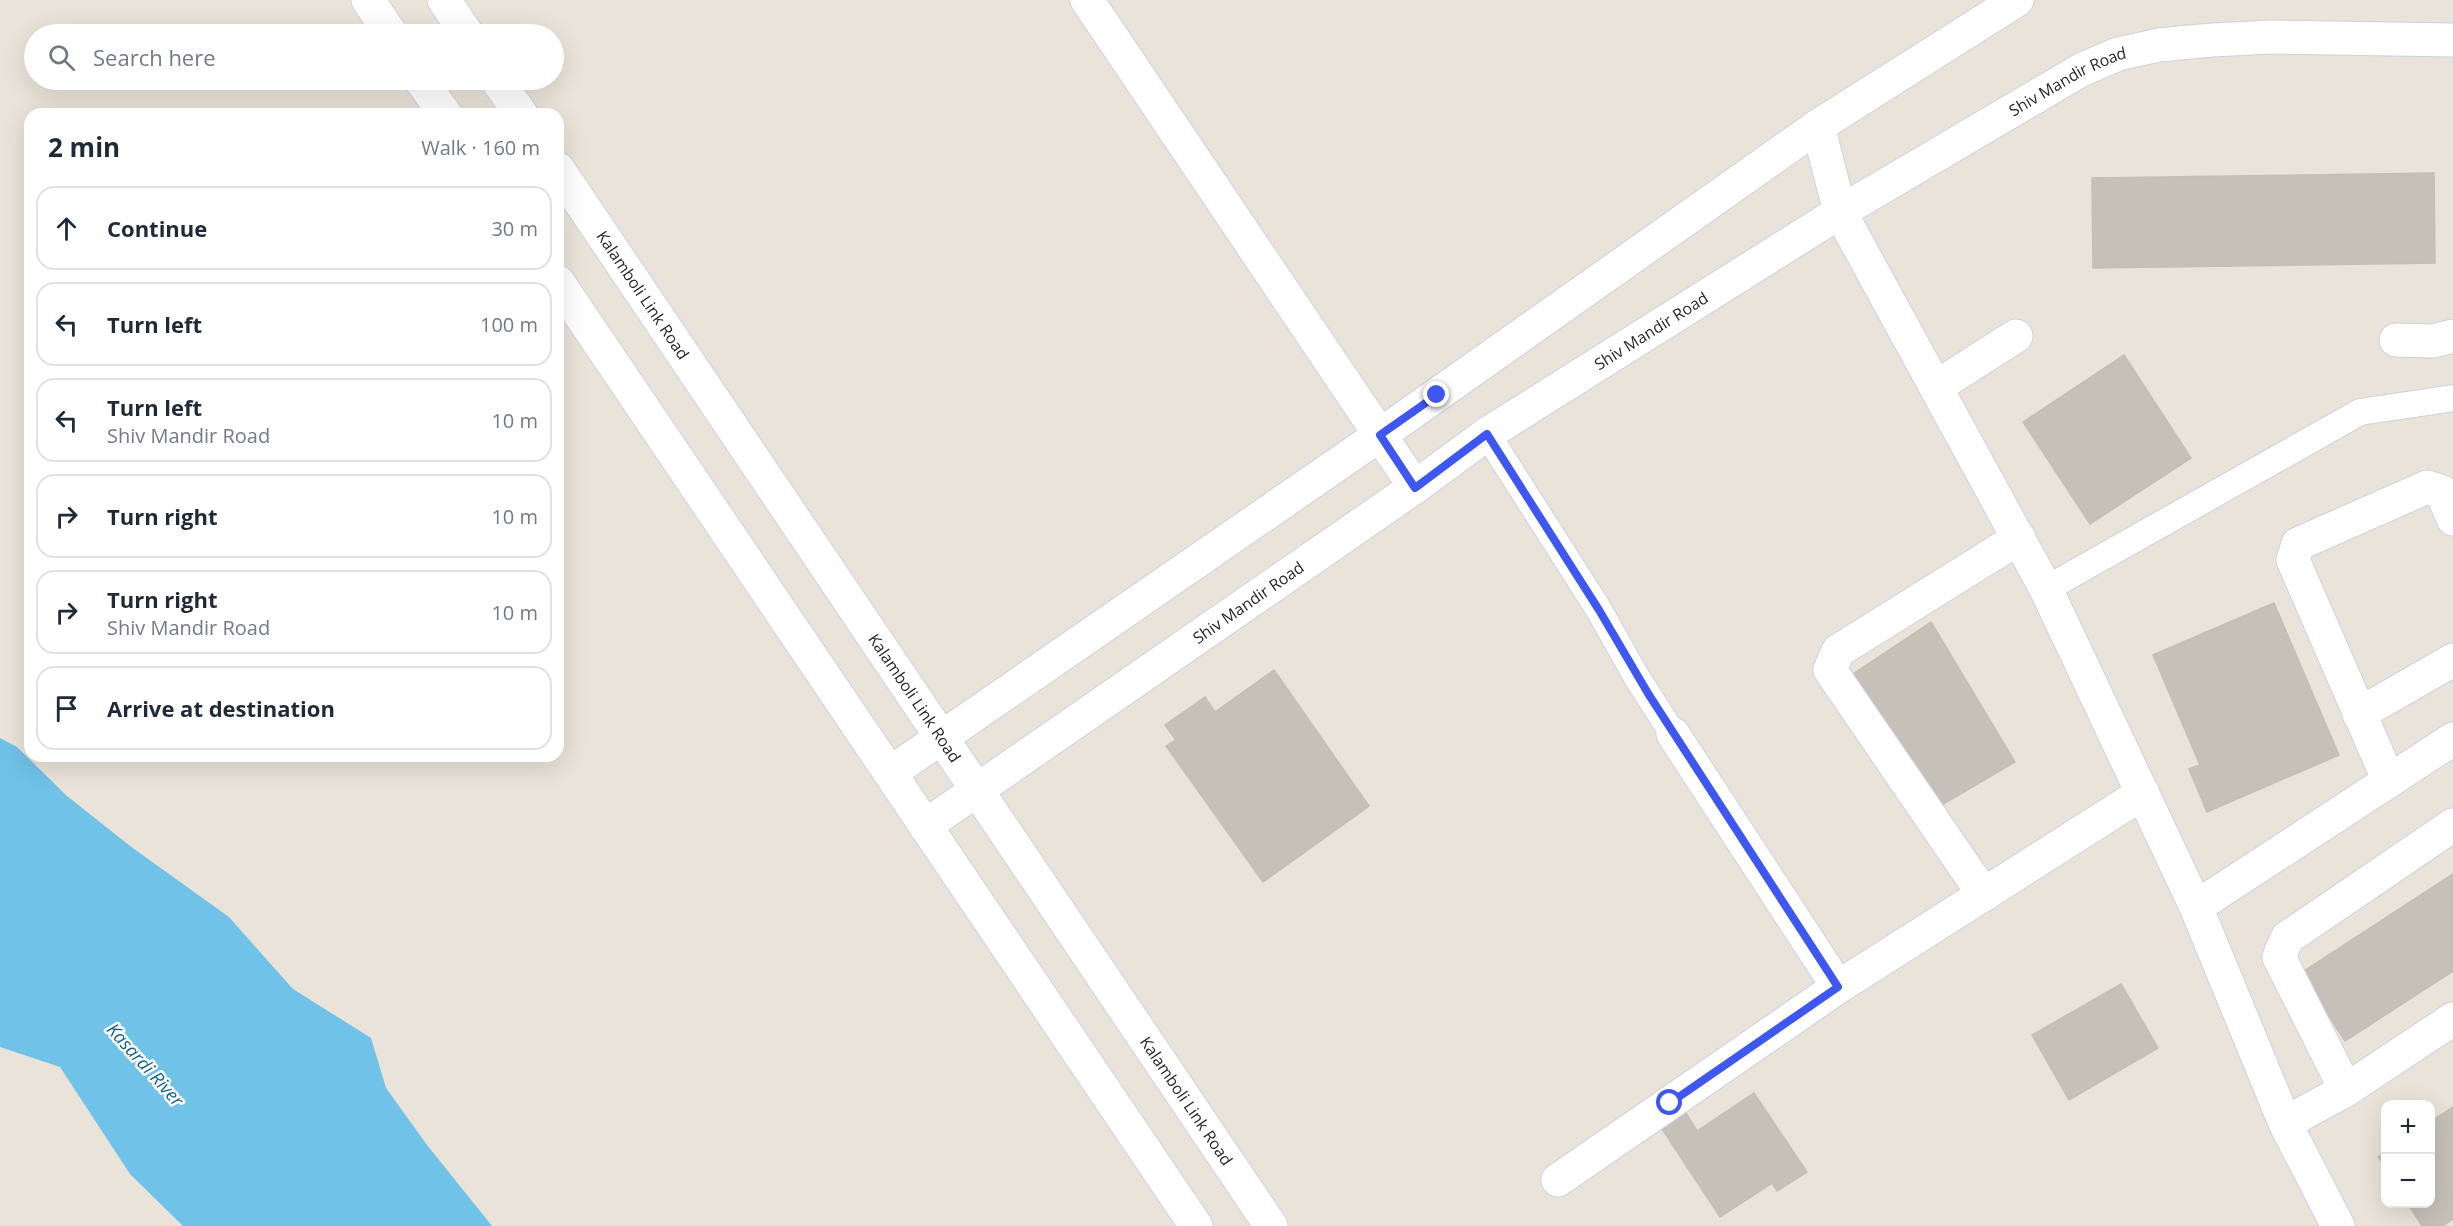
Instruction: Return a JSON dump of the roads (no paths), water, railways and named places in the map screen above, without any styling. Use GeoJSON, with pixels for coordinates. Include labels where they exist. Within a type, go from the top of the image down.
{"type":"FeatureCollection","features":[{"type":"Feature","properties":{"kind":"street"},"geometry":{"type":"LineString","coordinates":[[368,0],[384,24]]}},
{"type":"Feature","properties":{"kind":"street"},"geometry":{"type":"LineString","coordinates":[[444,0],[460,24]]}},
{"type":"Feature","properties":{"kind":"street"},"geometry":{"type":"LineString","coordinates":[[1087,0],[1415,488]]}},
{"type":"Feature","properties":{"kind":"street"},"geometry":{"type":"LineString","coordinates":[[890,773],[1380,435],[1818,126],[2017,0]]}},
{"type":"Feature","properties":{"kind":"street","name":"Shiv Mandir Road"},"geometry":{"type":"LineString","coordinates":[[925,826],[1415,488],[1487,434],[1840,212],[2081,70],[2118,54],[2159,45],[2259,38],[2453,40]]}},
{"type":"Feature","properties":{"kind":"street"},"geometry":{"type":"LineString","coordinates":[[428,90],[441,108]]}},
{"type":"Feature","properties":{"kind":"street"},"geometry":{"type":"LineString","coordinates":[[504,90],[517,108]]}},
{"type":"Feature","properties":{"kind":"street"},"geometry":{"type":"LineString","coordinates":[[1818,126],[1840,212],[2046,589],[2196,907],[2285,1123],[2338,1226]]}},
{"type":"Feature","properties":{"kind":"street","name":"Kalamboli Link Road"},"geometry":{"type":"LineString","coordinates":[[564,178],[1271,1226]]}},
{"type":"Feature","properties":{"kind":"street"},"geometry":{"type":"LineString","coordinates":[[564,291],[1196,1226]]}},
{"type":"Feature","properties":{"kind":"street"},"geometry":{"type":"LineString","coordinates":[[1936,387],[2016,336]]}},
{"type":"Feature","properties":{"kind":"street"},"geometry":{"type":"LineString","coordinates":[[2396,340],[2433,341],[2453,336]]}},
{"type":"Feature","properties":{"kind":"street"},"geometry":{"type":"LineString","coordinates":[[2390,780],[2293,560],[2298,544],[2427,487],[2442,492],[2453,519]]}},
{"type":"Feature","properties":{"kind":"street"},"geometry":{"type":"LineString","coordinates":[[1984,895],[1830,670],[1838,651],[2019,538]]}},
{"type":"Feature","properties":{"kind":"street"},"geometry":{"type":"LineString","coordinates":[[2360,714],[2453,660]]}},
{"type":"Feature","properties":{"kind":"street"},"geometry":{"type":"LineString","coordinates":[[1673,734],[1838,987]]}},
{"type":"Feature","properties":{"kind":"street"},"geometry":{"type":"LineString","coordinates":[[2196,907],[2453,739]]}},
{"type":"Feature","properties":{"kind":"street"},"geometry":{"type":"LineString","coordinates":[[1558,1180],[1838,987],[2143,793]]}},
{"type":"Feature","properties":{"kind":"street"},"geometry":{"type":"LineString","coordinates":[[2346,1089],[2279,957],[2287,938],[2453,825]]}},
{"type":"Feature","properties":{"kind":"street"},"geometry":{"type":"LineString","coordinates":[[2285,1123],[2346,1089],[2453,1018]]}},
{"type":"Feature","properties":{"kind":"lane"},"geometry":{"type":"LineString","coordinates":[[2046,589],[2360,412],[2453,398]]}},
{"type":"Feature","properties":{"kind":"lane"},"geometry":{"type":"LineString","coordinates":[[1487,434],[1599,610],[1636,676],[1673,734]]}},
{"type":"Feature","properties":{"kind":"water","name":"Kasardi River"},"geometry":{"type":"Polygon","coordinates":[[[0,738],[17,747],[24,754],[24,762],[32,762],[67,796],[130,846],[229,917],[293,989],[371,1038],[386,1088],[427,1145],[492,1226],[183,1226],[130,1174],[60,1067],[0,1047],[0,738]]]}}]}
